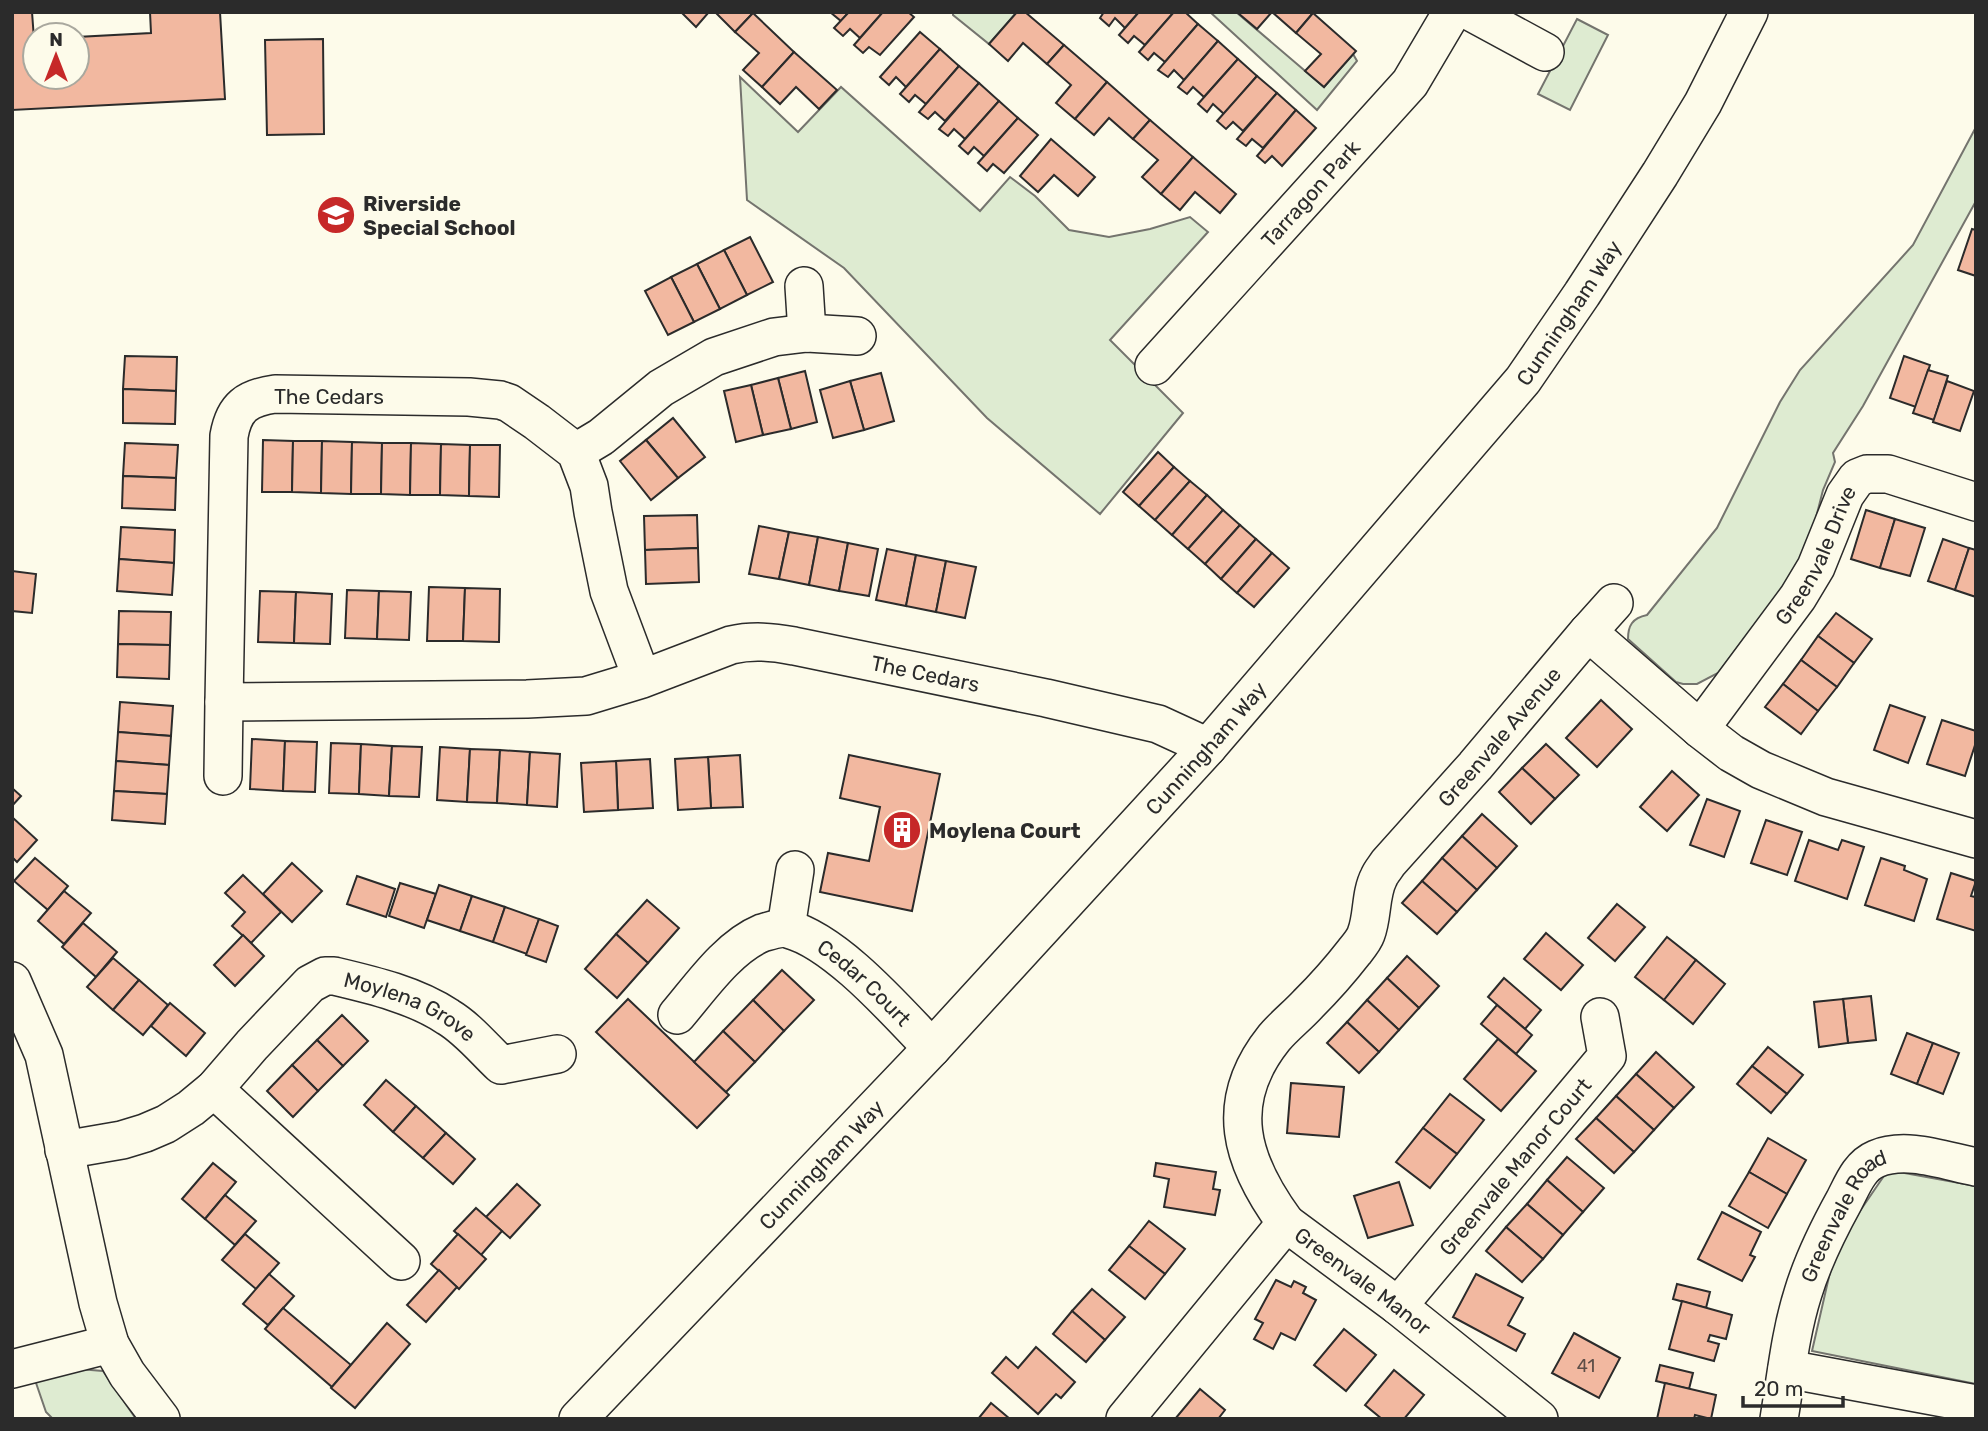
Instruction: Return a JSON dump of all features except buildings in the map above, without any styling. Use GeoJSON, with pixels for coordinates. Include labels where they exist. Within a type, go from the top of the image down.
{"type":"FeatureCollection","features":[{"type":"Feature","properties":{"kind":"street","name":"Tarragon Park"},"geometry":{"type":"LineString","coordinates":[[1154,366],[1410,83],[1452,12]]}},
{"type":"Feature","properties":{"kind":"street"},"geometry":{"type":"LineString","coordinates":[[1471,12],[1545,52]]}},
{"type":"Feature","properties":{"kind":"street","name":"Cunningham Way"},"geometry":{"type":"LineString","coordinates":[[578,1419],[932,1048],[1208,747],[1523,380],[1582,294],[1703,103],[1749,12]]}},
{"type":"Feature","properties":{"kind":"street"},"geometry":{"type":"LineString","coordinates":[[804,286],[807,334]]}},
{"type":"Feature","properties":{"kind":"street"},"geometry":{"type":"LineString","coordinates":[[642,679],[609,591],[589,486],[576,452],[601,437],[662,388],[714,357],[774,337],[807,334],[857,336]]}},
{"type":"Feature","properties":{"kind":"street","name":"The Cedars"},"geometry":{"type":"LineString","coordinates":[[223,776],[229,436],[234,417],[247,401],[275,394],[469,397],[500,400],[537,422],[576,452]]}},
{"type":"Feature","properties":{"kind":"street","name":"Greenvale Drive"},"geometry":{"type":"LineString","coordinates":[[1700,729],[1798,597],[1816,567],[1845,495],[1857,478],[1867,474],[1888,474],[1976,502]]}},
{"type":"Feature","properties":{"kind":"street","name":"Greenvale Avenue"},"geometry":{"type":"LineString","coordinates":[[1286,1223],[1267,1196],[1248,1156],[1244,1140],[1242,1120],[1245,1102],[1250,1079],[1259,1059],[1275,1037],[1353,953],[1366,934],[1379,877],[1388,863],[1614,603]]}},
{"type":"Feature","properties":{"kind":"street"},"geometry":{"type":"LineString","coordinates":[[1588,632],[1700,729],[1731,753],[1761,770],[1826,797],[1976,839]]}},
{"type":"Feature","properties":{"kind":"street","name":"The Cedars"},"geometry":{"type":"LineString","coordinates":[[224,702],[556,699],[599,693],[746,641],[778,643],[1158,724],[1208,747]]}},
{"type":"Feature","properties":{"kind":"street"},"geometry":{"type":"LineString","coordinates":[[677,1015],[737,949],[762,933],[786,928],[795,870]]}},
{"type":"Feature","properties":{"kind":"street","name":"Cedar Court"},"geometry":{"type":"LineString","coordinates":[[786,928],[820,945],[845,963],[932,1048]]}},
{"type":"Feature","properties":{"kind":"street","name":"Moylena Grove"},"geometry":{"type":"LineString","coordinates":[[64,1150],[122,1140],[145,1133],[166,1124],[191,1108],[214,1088],[310,984],[325,976],[361,983],[435,1009],[461,1027],[501,1065],[557,1054]]}},
{"type":"Feature","properties":{"kind":"street"},"geometry":{"type":"LineString","coordinates":[[12,981],[44,1055],[98,1303],[110,1344],[127,1374],[161,1419]]}},
{"type":"Feature","properties":{"kind":"street","name":"Greenvale Manor Court"},"geometry":{"type":"LineString","coordinates":[[1398,1306],[1607,1056],[1600,1017]]}},
{"type":"Feature","properties":{"kind":"street"},"geometry":{"type":"LineString","coordinates":[[214,1088],[401,1261]]}},
{"type":"Feature","properties":{"kind":"street","name":"Greenvale Road"},"geometry":{"type":"LineString","coordinates":[[1779,1419],[1803,1292],[1823,1238],[1866,1165],[1887,1156],[1912,1155],[1976,1167]]}},
{"type":"Feature","properties":{"kind":"street","name":"Greenvale Manor"},"geometry":{"type":"LineString","coordinates":[[1125,1419],[1286,1223],[1398,1306],[1539,1419]]}},
{"type":"Feature","properties":{"kind":"street"},"geometry":{"type":"LineString","coordinates":[[12,1369],[110,1344]]}},
{"type":"Feature","properties":{"kind":"street"},"geometry":{"type":"LineString","coordinates":[[1787,1370],[1976,1404]]}},
{"type":"Feature","properties":{"kind":"green space"},"geometry":{"type":"Polygon","coordinates":[[[953,12],[1017,12],[989,44],[953,15],[953,12]]]}},
{"type":"Feature","properties":{"kind":"green space"},"geometry":{"type":"Polygon","coordinates":[[[1210,12],[1236,12],[1324,87],[1353,54],[1357,61],[1317,110],[1210,12]]]}},
{"type":"Feature","properties":{"kind":"green space"},"geometry":{"type":"Polygon","coordinates":[[[1577,19],[1608,35],[1570,110],[1538,94],[1577,19]]]}},
{"type":"Feature","properties":{"kind":"green space"},"geometry":{"type":"Polygon","coordinates":[[[740,77],[798,132],[841,87],[980,211],[1010,177],[1035,196],[1069,230],[1109,237],[1190,217],[1208,232],[1110,340],[1183,413],[1100,514],[987,418],[844,268],[747,200],[740,77]]]}},
{"type":"Feature","properties":{"kind":"green space"},"geometry":{"type":"Polygon","coordinates":[[[1976,127],[1976,201],[1863,406],[1833,453],[1835,462],[1823,490],[1806,557],[1718,673],[1697,684],[1676,682],[1628,639],[1630,626],[1634,620],[1647,615],[1717,528],[1780,402],[1800,370],[1913,245],[1976,127]]]}},
{"type":"Feature","properties":{"kind":"green space"},"geometry":{"type":"Polygon","coordinates":[[[1888,1170],[1976,1186],[1976,1384],[1812,1351],[1836,1246],[1888,1170]]]}},
{"type":"Feature","properties":{"kind":"green space"},"geometry":{"type":"Polygon","coordinates":[[[55,1367],[103,1371],[136,1419],[53,1419],[46,1412],[35,1380],[55,1367]]]}},
{"type":"Feature","properties":{"kind":"place","name":"Riverside Special School"},"geometry":{"type":"Point","coordinates":[336,215]}},
{"type":"Feature","properties":{"kind":"place","name":"Moylena Court"},"geometry":{"type":"Point","coordinates":[902,830]}}]}
